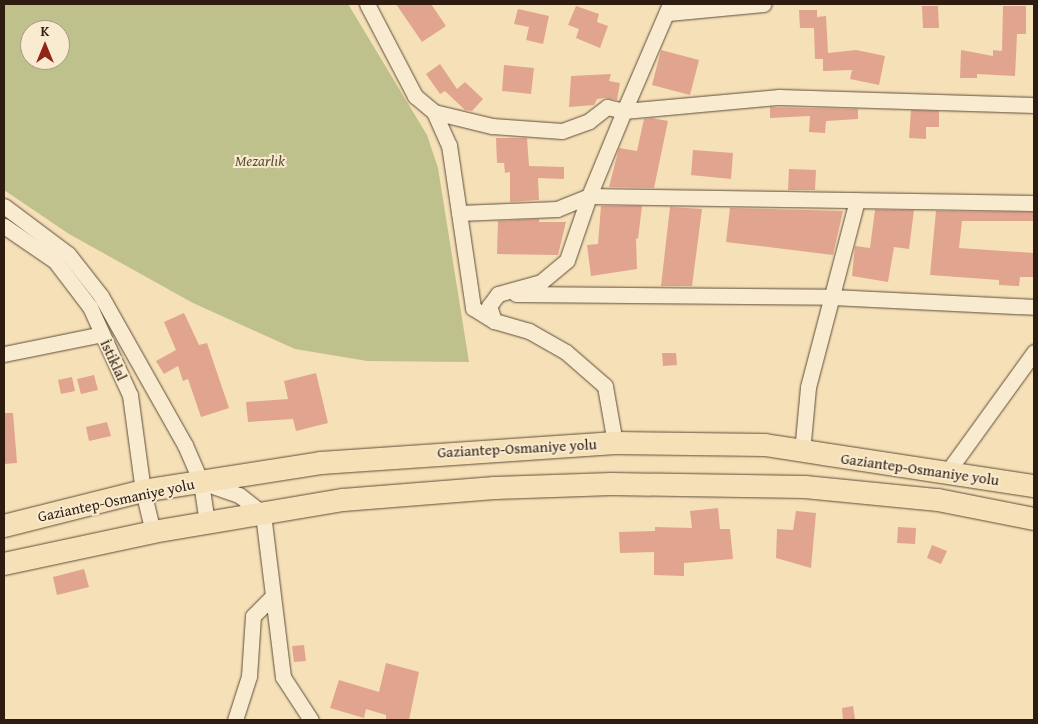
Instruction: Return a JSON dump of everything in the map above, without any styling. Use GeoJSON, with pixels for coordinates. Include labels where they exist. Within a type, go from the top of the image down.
{"type":"FeatureCollection","features":[{"type":"Feature","properties":{"kind":"highway","name":"Gaziantep-Osmaniye yolu"},"geometry":{"type":"LineString","coordinates":[[4,526],[143,491],[321,463],[615,443],[765,445],[802,452],[948,471],[1034,486]]}},
{"type":"Feature","properties":{"kind":"highway","name":"Gaziantep-Osmaniye yolu"},"geometry":{"type":"LineString","coordinates":[[4,564],[153,532],[343,500],[495,488],[612,484],[806,487],[938,500],[1034,519]]}},
{"type":"Feature","properties":{"kind":"street"},"geometry":{"type":"LineString","coordinates":[[367,4],[415,96],[434,112],[449,145],[473,308],[494,321],[529,331],[566,352],[605,386],[615,443]]}},
{"type":"Feature","properties":{"kind":"street"},"geometry":{"type":"LineString","coordinates":[[494,321],[489,306],[498,294],[540,282],[567,260],[589,196],[669,8],[764,4]]}},
{"type":"Feature","properties":{"kind":"street"},"geometry":{"type":"LineString","coordinates":[[434,112],[492,126],[562,131],[589,121],[607,107],[624,111],[779,97],[1034,105]]}},
{"type":"Feature","properties":{"kind":"street"},"geometry":{"type":"LineString","coordinates":[[459,213],[557,209],[589,196],[1034,203]]}},
{"type":"Feature","properties":{"kind":"street"},"geometry":{"type":"LineString","coordinates":[[802,452],[808,387],[857,200]]}},
{"type":"Feature","properties":{"kind":"street"},"geometry":{"type":"LineString","coordinates":[[4,206],[68,254],[101,296],[185,445],[201,482],[207,523]]}},
{"type":"Feature","properties":{"kind":"street","name":"İstiklal"},"geometry":{"type":"LineString","coordinates":[[4,226],[55,261],[90,307],[130,395],[143,491],[153,532]]}},
{"type":"Feature","properties":{"kind":"street"},"geometry":{"type":"LineString","coordinates":[[498,294],[832,297],[1034,307]]}},
{"type":"Feature","properties":{"kind":"street"},"geometry":{"type":"LineString","coordinates":[[4,354],[102,334]]}},
{"type":"Feature","properties":{"kind":"street"},"geometry":{"type":"LineString","coordinates":[[948,471],[1034,352]]}},
{"type":"Feature","properties":{"kind":"street"},"geometry":{"type":"LineString","coordinates":[[201,482],[239,495],[264,514],[272,597],[284,677],[311,720]]}},
{"type":"Feature","properties":{"kind":"street"},"geometry":{"type":"LineString","coordinates":[[235,720],[249,676],[252,616],[272,597]]}},
{"type":"Feature","properties":{"kind":"green space","name":"Mezarlık"},"geometry":{"type":"Polygon","coordinates":[[[4,4],[348,4],[427,135],[438,168],[469,362],[367,361],[295,349],[193,303],[69,234],[4,190],[4,4]]]}},
{"type":"Feature","properties":{"kind":"building"},"geometry":{"type":"Polygon","coordinates":[[[396,4],[431,4],[446,26],[422,42],[396,4]]]}},
{"type":"Feature","properties":{"kind":"building"},"geometry":{"type":"Polygon","coordinates":[[[576,6],[599,14],[597,22],[608,26],[600,48],[576,38],[579,29],[568,25],[576,6]]]}},
{"type":"Feature","properties":{"kind":"building"},"geometry":{"type":"Polygon","coordinates":[[[922,6],[938,6],[939,28],[923,28],[922,6]]]}},
{"type":"Feature","properties":{"kind":"building"},"geometry":{"type":"Polygon","coordinates":[[[1003,6],[1026,6],[1026,34],[1017,34],[1015,76],[977,74],[977,78],[960,78],[961,50],[993,56],[993,50],[1002,51],[1003,6]]]}},
{"type":"Feature","properties":{"kind":"building"},"geometry":{"type":"Polygon","coordinates":[[[518,9],[549,16],[543,44],[526,40],[529,27],[514,24],[518,9]]]}},
{"type":"Feature","properties":{"kind":"building"},"geometry":{"type":"Polygon","coordinates":[[[799,10],[817,10],[817,17],[826,16],[828,53],[856,50],[885,56],[879,85],[850,79],[852,70],[823,71],[823,59],[815,59],[814,28],[800,28],[799,10]]]}},
{"type":"Feature","properties":{"kind":"building"},"geometry":{"type":"Polygon","coordinates":[[[661,50],[699,60],[690,95],[652,85],[661,50]]]}},
{"type":"Feature","properties":{"kind":"building"},"geometry":{"type":"Polygon","coordinates":[[[440,64],[457,89],[465,82],[483,99],[472,111],[465,110],[445,91],[440,94],[426,74],[440,64]]]}},
{"type":"Feature","properties":{"kind":"building"},"geometry":{"type":"Polygon","coordinates":[[[504,65],[534,68],[531,94],[502,91],[504,65]]]}},
{"type":"Feature","properties":{"kind":"building"},"geometry":{"type":"Polygon","coordinates":[[[611,74],[609,81],[620,83],[617,100],[597,99],[594,105],[569,107],[571,76],[611,74]]]}},
{"type":"Feature","properties":{"kind":"building"},"geometry":{"type":"Polygon","coordinates":[[[770,107],[858,109],[858,119],[826,121],[825,133],[809,132],[810,116],[770,118],[770,107]]]}},
{"type":"Feature","properties":{"kind":"building"},"geometry":{"type":"Polygon","coordinates":[[[911,110],[939,111],[939,127],[926,127],[926,139],[909,138],[911,110]]]}},
{"type":"Feature","properties":{"kind":"building"},"geometry":{"type":"Polygon","coordinates":[[[652,118],[668,121],[654,188],[609,187],[619,148],[637,151],[644,119],[652,118]]]}},
{"type":"Feature","properties":{"kind":"building"},"geometry":{"type":"Polygon","coordinates":[[[496,138],[527,138],[529,166],[564,167],[564,179],[538,178],[539,200],[510,202],[510,172],[505,173],[504,163],[497,163],[496,138]]]}},
{"type":"Feature","properties":{"kind":"building"},"geometry":{"type":"Polygon","coordinates":[[[693,150],[733,153],[731,179],[691,175],[693,150]]]}},
{"type":"Feature","properties":{"kind":"building"},"geometry":{"type":"Polygon","coordinates":[[[789,169],[816,170],[815,190],[788,190],[789,169]]]}},
{"type":"Feature","properties":{"kind":"building"},"geometry":{"type":"Polygon","coordinates":[[[601,206],[642,206],[638,239],[636,238],[637,269],[591,276],[587,245],[598,244],[601,206]]]}},
{"type":"Feature","properties":{"kind":"building"},"geometry":{"type":"Polygon","coordinates":[[[670,207],[702,209],[692,286],[661,286],[670,207]]]}},
{"type":"Feature","properties":{"kind":"building"},"geometry":{"type":"Polygon","coordinates":[[[730,208],[843,211],[833,255],[726,242],[730,208]]]}},
{"type":"Feature","properties":{"kind":"building"},"geometry":{"type":"Polygon","coordinates":[[[875,210],[914,210],[909,249],[894,247],[888,282],[852,276],[855,246],[870,248],[875,210]]]}},
{"type":"Feature","properties":{"kind":"building"},"geometry":{"type":"Polygon","coordinates":[[[936,211],[1034,212],[1034,221],[962,221],[959,248],[1034,253],[1034,277],[1020,277],[1019,286],[999,285],[999,280],[930,275],[936,211]]]}},
{"type":"Feature","properties":{"kind":"building"},"geometry":{"type":"Polygon","coordinates":[[[539,219],[539,222],[566,222],[558,255],[497,254],[498,221],[539,219]]]}},
{"type":"Feature","properties":{"kind":"building"},"geometry":{"type":"Polygon","coordinates":[[[184,313],[199,345],[207,343],[229,408],[201,417],[188,379],[183,381],[178,366],[164,374],[156,361],[176,350],[164,322],[184,313]]]}},
{"type":"Feature","properties":{"kind":"building"},"geometry":{"type":"Polygon","coordinates":[[[662,353],[676,353],[677,365],[663,366],[662,353]]]}},
{"type":"Feature","properties":{"kind":"building"},"geometry":{"type":"Polygon","coordinates":[[[316,373],[328,423],[296,431],[293,419],[248,422],[246,402],[288,399],[284,381],[316,373]]]}},
{"type":"Feature","properties":{"kind":"building"},"geometry":{"type":"Polygon","coordinates":[[[94,375],[98,390],[81,394],[77,379],[94,375]]]}},
{"type":"Feature","properties":{"kind":"building"},"geometry":{"type":"Polygon","coordinates":[[[72,377],[75,391],[61,394],[58,380],[72,377]]]}},
{"type":"Feature","properties":{"kind":"building"},"geometry":{"type":"Polygon","coordinates":[[[4,413],[13,413],[17,463],[4,464],[4,413]]]}},
{"type":"Feature","properties":{"kind":"building"},"geometry":{"type":"Polygon","coordinates":[[[107,422],[111,436],[89,441],[86,427],[107,422]]]}},
{"type":"Feature","properties":{"kind":"building"},"geometry":{"type":"Polygon","coordinates":[[[718,508],[720,529],[730,529],[733,559],[684,563],[684,576],[654,575],[654,552],[620,553],[619,532],[655,531],[655,527],[692,528],[690,511],[718,508]]]}},
{"type":"Feature","properties":{"kind":"building"},"geometry":{"type":"Polygon","coordinates":[[[796,511],[816,513],[811,568],[776,558],[777,529],[793,530],[796,511]]]}},
{"type":"Feature","properties":{"kind":"building"},"geometry":{"type":"Polygon","coordinates":[[[898,527],[916,528],[915,544],[897,543],[898,527]]]}},
{"type":"Feature","properties":{"kind":"building"},"geometry":{"type":"Polygon","coordinates":[[[932,545],[947,551],[941,564],[927,558],[932,545]]]}},
{"type":"Feature","properties":{"kind":"building"},"geometry":{"type":"Polygon","coordinates":[[[84,569],[89,587],[57,595],[53,577],[84,569]]]}},
{"type":"Feature","properties":{"kind":"building"},"geometry":{"type":"Polygon","coordinates":[[[304,645],[306,661],[294,662],[292,646],[304,645]]]}},
{"type":"Feature","properties":{"kind":"building"},"geometry":{"type":"Polygon","coordinates":[[[386,663],[419,672],[409,720],[386,720],[386,715],[366,709],[364,718],[330,708],[339,680],[379,692],[386,663]]]}},
{"type":"Feature","properties":{"kind":"building"},"geometry":{"type":"Polygon","coordinates":[[[853,706],[855,719],[843,720],[842,708],[853,706]]]}}]}
